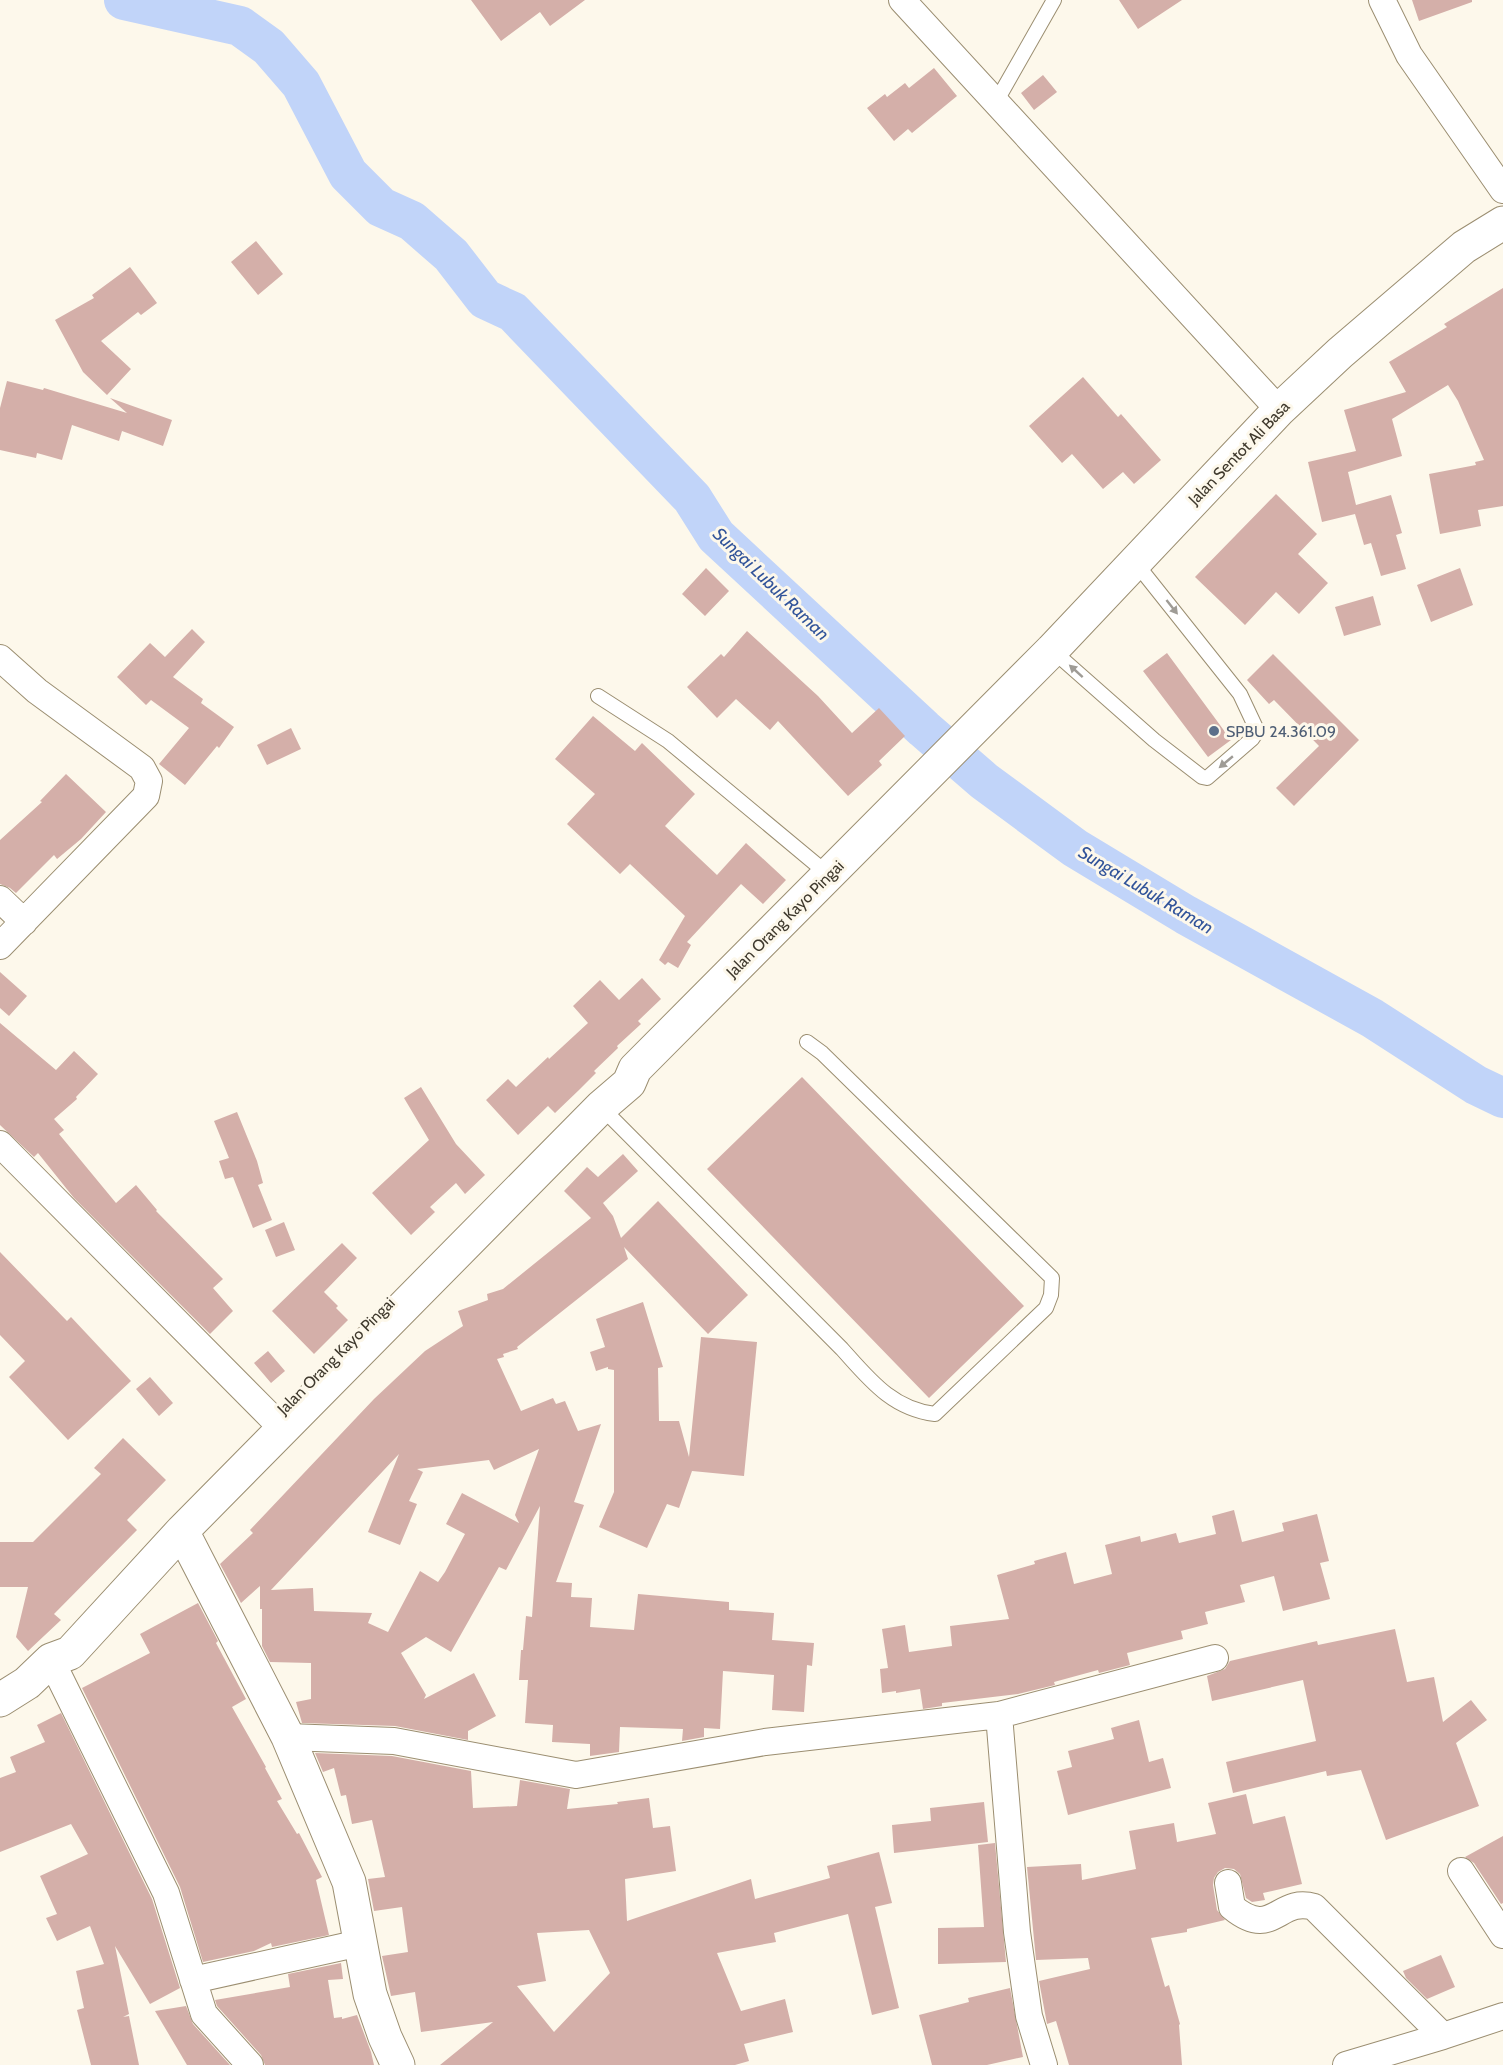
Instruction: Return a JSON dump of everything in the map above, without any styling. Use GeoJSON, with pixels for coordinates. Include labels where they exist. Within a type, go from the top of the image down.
{"type":"FeatureCollection","features":[{"type":"Feature","properties":{"kind":"main road","name":"Jalan Sentot Ali Basa"},"geometry":{"type":"LineString","coordinates":[[996,705],[1052,650],[1279,410],[1340,353],[1464,247],[1503,223]]}},
{"type":"Feature","properties":{"kind":"main road","name":"Jalan Orang Kayo Pingai"},"geometry":{"type":"LineString","coordinates":[[0,1700],[27,1683],[51,1660],[70,1653],[182,1531],[601,1107],[629,1083],[636,1068],[996,705]]}},
{"type":"Feature","properties":{"kind":"main road","name":"Jalan Orang Kayo Pingai"},"geometry":{"type":"LineString","coordinates":[[51,1660],[55,1641],[273,1419],[617,1072],[636,1068]]}},
{"type":"Feature","properties":{"kind":"main road"},"geometry":{"type":"LineString","coordinates":[[182,1531],[288,1737],[349,1882],[370,1994],[385,2037],[398,2065]]}},
{"type":"Feature","properties":{"kind":"street"},"geometry":{"type":"LineString","coordinates":[[902,0],[1279,410]]}},
{"type":"Feature","properties":{"kind":"street"},"geometry":{"type":"LineString","coordinates":[[1382,0],[1409,55],[1503,190]]}},
{"type":"Feature","properties":{"kind":"street"},"geometry":{"type":"LineString","coordinates":[[0,658],[38,691],[142,768],[149,781],[146,796],[0,946]]}},
{"type":"Feature","properties":{"kind":"street"},"geometry":{"type":"LineString","coordinates":[[0,899],[24,921]]}},
{"type":"Feature","properties":{"kind":"street"},"geometry":{"type":"LineString","coordinates":[[0,1144],[273,1419]]}},
{"type":"Feature","properties":{"kind":"street"},"geometry":{"type":"LineString","coordinates":[[288,1737],[394,1741],[576,1775],[765,1742],[999,1715],[1215,1658]]}},
{"type":"Feature","properties":{"kind":"street"},"geometry":{"type":"LineString","coordinates":[[51,1660],[166,1893],[204,2014],[250,2065]]}},
{"type":"Feature","properties":{"kind":"street"},"geometry":{"type":"LineString","coordinates":[[999,1715],[1019,1942],[1029,2016],[1044,2065]]}},
{"type":"Feature","properties":{"kind":"street"},"geometry":{"type":"LineString","coordinates":[[1461,1871],[1503,1935]]}},
{"type":"Feature","properties":{"kind":"street"},"geometry":{"type":"LineString","coordinates":[[1228,1883],[1232,1907],[1240,1914],[1253,1919],[1274,1918],[1291,1906],[1303,1904],[1314,1907],[1443,2036]]}},
{"type":"Feature","properties":{"kind":"street"},"geometry":{"type":"LineString","coordinates":[[193,1980],[360,1943]]}},
{"type":"Feature","properties":{"kind":"street"},"geometry":{"type":"LineString","coordinates":[[1346,2065],[1503,2016]]}},
{"type":"Feature","properties":{"kind":"lane"},"geometry":{"type":"LineString","coordinates":[[996,102],[1054,0]]}},
{"type":"Feature","properties":{"kind":"lane"},"geometry":{"type":"LineString","coordinates":[[1052,650],[1154,740],[1202,777],[1207,778],[1252,739],[1256,728],[1240,694],[1135,562]]}},
{"type":"Feature","properties":{"kind":"lane"},"geometry":{"type":"LineString","coordinates":[[598,696],[668,741],[829,875]]}},
{"type":"Feature","properties":{"kind":"lane"},"geometry":{"type":"LineString","coordinates":[[601,1107],[842,1349],[876,1387],[910,1409],[934,1414],[1046,1308],[1051,1295],[1052,1278],[822,1053],[807,1042]]}},
{"type":"Feature","properties":{"kind":"building"},"geometry":{"type":"Polygon","coordinates":[[[471,0],[585,0],[550,26],[540,12],[501,41],[471,0]]]}},
{"type":"Feature","properties":{"kind":"building"},"geometry":{"type":"Polygon","coordinates":[[[1119,0],[1182,0],[1138,29],[1119,0]]]}},
{"type":"Feature","properties":{"kind":"building"},"geometry":{"type":"Polygon","coordinates":[[[1412,0],[1472,0],[1472,2],[1419,21],[1412,0]]]}},
{"type":"Feature","properties":{"kind":"building"},"geometry":{"type":"Polygon","coordinates":[[[934,68],[957,96],[912,133],[908,129],[894,141],[867,108],[885,94],[887,97],[905,83],[909,88],[934,68]]]}},
{"type":"Feature","properties":{"kind":"building"},"geometry":{"type":"Polygon","coordinates":[[[1043,75],[1057,92],[1034,110],[1021,93],[1043,75]]]}},
{"type":"Feature","properties":{"kind":"building"},"geometry":{"type":"Polygon","coordinates":[[[256,241],[283,274],[258,295],[231,262],[256,241]]]}},
{"type":"Feature","properties":{"kind":"building"},"geometry":{"type":"Polygon","coordinates":[[[130,267],[157,303],[141,315],[138,312],[101,341],[131,369],[107,395],[83,372],[55,320],[94,298],[92,295],[130,267]]]}},
{"type":"Feature","properties":{"kind":"building"},"geometry":{"type":"Polygon","coordinates":[[[1503,288],[1503,506],[1478,510],[1481,526],[1440,534],[1429,474],[1476,465],[1475,462],[1484,460],[1458,401],[1448,385],[1392,419],[1402,456],[1348,472],[1356,505],[1391,495],[1402,533],[1396,535],[1406,569],[1381,576],[1371,543],[1364,545],[1355,514],[1322,522],[1308,462],[1356,451],[1344,410],[1406,392],[1389,362],[1447,327],[1444,324],[1503,288]]]}},
{"type":"Feature","properties":{"kind":"building"},"geometry":{"type":"Polygon","coordinates":[[[1083,377],[1118,417],[1121,414],[1161,460],[1134,484],[1123,472],[1103,489],[1072,454],[1062,463],[1029,426],[1083,377]]]}},
{"type":"Feature","properties":{"kind":"building"},"geometry":{"type":"Polygon","coordinates":[[[7,381],[43,390],[44,388],[127,413],[110,398],[172,420],[163,446],[122,431],[119,441],[72,425],[62,460],[37,453],[36,458],[0,450],[0,408],[7,381]]]}},
{"type":"Feature","properties":{"kind":"building"},"geometry":{"type":"Polygon","coordinates":[[[1276,494],[1317,534],[1298,554],[1328,583],[1299,614],[1276,592],[1245,625],[1195,577],[1276,494]]]}},
{"type":"Feature","properties":{"kind":"building"},"geometry":{"type":"Polygon","coordinates":[[[706,568],[729,591],[705,616],[682,594],[706,568]]]}},
{"type":"Feature","properties":{"kind":"building"},"geometry":{"type":"Polygon","coordinates":[[[1460,568],[1473,605],[1431,622],[1417,585],[1460,568]]]}},
{"type":"Feature","properties":{"kind":"building"},"geometry":{"type":"Polygon","coordinates":[[[1373,596],[1381,625],[1344,636],[1335,607],[1373,596]]]}},
{"type":"Feature","properties":{"kind":"building"},"geometry":{"type":"Polygon","coordinates":[[[192,629],[205,642],[173,677],[203,699],[201,703],[234,727],[219,748],[217,746],[185,785],[159,764],[189,728],[151,700],[146,705],[117,677],[150,643],[165,657],[192,629]]]}},
{"type":"Feature","properties":{"kind":"building"},"geometry":{"type":"Polygon","coordinates":[[[747,631],[818,696],[852,733],[879,708],[905,736],[879,761],[882,765],[848,796],[778,721],[770,730],[736,699],[717,718],[687,687],[721,654],[724,657],[747,631]]]}},
{"type":"Feature","properties":{"kind":"building"},"geometry":{"type":"Polygon","coordinates":[[[1167,653],[1231,740],[1208,757],[1143,671],[1167,653]]]}},
{"type":"Feature","properties":{"kind":"building"},"geometry":{"type":"Polygon","coordinates":[[[1273,654],[1359,740],[1294,806],[1276,788],[1319,746],[1274,700],[1269,704],[1247,680],[1273,654]]]}},
{"type":"Feature","properties":{"kind":"building"},"geometry":{"type":"Polygon","coordinates":[[[593,716],[635,751],[642,743],[695,794],[665,826],[717,875],[746,843],[786,880],[763,904],[741,884],[687,942],[691,945],[678,968],[668,962],[665,965],[659,960],[685,916],[630,864],[620,874],[567,824],[595,794],[555,759],[593,716]]]}},
{"type":"Feature","properties":{"kind":"building"},"geometry":{"type":"Polygon","coordinates":[[[291,728],[301,749],[267,765],[257,745],[291,728]]]}},
{"type":"Feature","properties":{"kind":"building"},"geometry":{"type":"Polygon","coordinates":[[[66,774],[106,812],[81,839],[57,859],[54,855],[16,893],[0,884],[0,840],[42,802],[40,801],[66,774]]]}},
{"type":"Feature","properties":{"kind":"building"},"geometry":{"type":"Polygon","coordinates":[[[0,972],[27,996],[9,1016],[0,1008],[0,972]]]}},
{"type":"Feature","properties":{"kind":"building"},"geometry":{"type":"Polygon","coordinates":[[[642,978],[661,999],[638,1021],[641,1024],[594,1071],[596,1073],[555,1113],[548,1106],[518,1135],[486,1100],[508,1079],[516,1087],[588,1023],[573,1006],[600,980],[619,1000],[642,978]]]}},
{"type":"Feature","properties":{"kind":"building"},"geometry":{"type":"Polygon","coordinates":[[[0,1023],[56,1070],[74,1051],[98,1074],[76,1097],[77,1099],[54,1119],[64,1130],[59,1134],[116,1203],[136,1185],[156,1211],[223,1279],[213,1288],[233,1311],[210,1334],[74,1198],[38,1153],[34,1157],[0,1125],[0,1023]]]}},
{"type":"Feature","properties":{"kind":"building"},"geometry":{"type":"Polygon","coordinates":[[[802,1077],[1024,1306],[929,1398],[707,1169],[802,1077]]]}},
{"type":"Feature","properties":{"kind":"building"},"geometry":{"type":"Polygon","coordinates":[[[421,1087],[456,1144],[485,1175],[465,1194],[456,1183],[430,1207],[435,1212],[411,1235],[372,1193],[429,1140],[404,1098],[421,1087]]]}},
{"type":"Feature","properties":{"kind":"building"},"geometry":{"type":"Polygon","coordinates":[[[237,1112],[257,1161],[263,1183],[258,1185],[272,1220],[253,1228],[233,1177],[225,1179],[219,1161],[229,1158],[214,1121],[237,1112]]]}},
{"type":"Feature","properties":{"kind":"building"},"geometry":{"type":"Polygon","coordinates":[[[623,1154],[638,1171],[603,1203],[613,1216],[621,1238],[658,1201],[748,1295],[708,1334],[624,1247],[628,1259],[517,1347],[518,1349],[503,1354],[504,1357],[497,1359],[521,1411],[553,1398],[556,1404],[565,1401],[578,1431],[601,1424],[574,1502],[584,1505],[556,1582],[572,1583],[571,1597],[592,1598],[590,1627],[634,1630],[638,1594],[729,1602],[729,1610],[774,1613],[772,1640],[814,1643],[812,1666],[807,1665],[804,1712],[772,1710],[774,1675],[723,1671],[720,1729],[704,1728],[704,1737],[682,1741],[683,1729],[620,1727],[619,1752],[590,1756],[590,1744],[552,1742],[553,1725],[525,1723],[528,1680],[519,1680],[521,1650],[523,1650],[526,1616],[532,1617],[540,1506],[506,1570],[499,1567],[451,1652],[426,1637],[401,1653],[426,1695],[424,1699],[474,1673],[496,1716],[468,1731],[468,1740],[395,1726],[302,1723],[296,1702],[311,1699],[311,1663],[270,1662],[262,1646],[260,1586],[241,1603],[220,1564],[253,1533],[250,1530],[374,1399],[425,1351],[463,1326],[458,1311],[488,1300],[487,1294],[503,1289],[591,1218],[564,1191],[587,1167],[598,1177],[623,1154]],[[539,1449],[494,1470],[489,1460],[417,1469],[423,1472],[409,1501],[417,1504],[400,1545],[368,1532],[399,1454],[271,1590],[313,1588],[314,1611],[372,1613],[368,1623],[388,1632],[420,1571],[438,1582],[445,1572],[465,1534],[446,1524],[462,1493],[519,1523],[515,1515],[539,1449]]]}},
{"type":"Feature","properties":{"kind":"building"},"geometry":{"type":"Polygon","coordinates":[[[284,1222],[295,1250],[276,1257],[265,1230],[284,1222]]]}},
{"type":"Feature","properties":{"kind":"building"},"geometry":{"type":"Polygon","coordinates":[[[342,1243],[357,1258],[324,1292],[348,1320],[314,1354],[272,1311],[342,1243]]]}},
{"type":"Feature","properties":{"kind":"building"},"geometry":{"type":"Polygon","coordinates":[[[0,1252],[67,1321],[71,1317],[131,1381],[68,1440],[9,1377],[25,1361],[0,1335],[0,1252]]]}},
{"type":"Feature","properties":{"kind":"building"},"geometry":{"type":"Polygon","coordinates":[[[643,1302],[663,1367],[658,1368],[659,1421],[679,1421],[689,1457],[701,1337],[757,1342],[744,1476],[692,1471],[679,1508],[667,1504],[647,1548],[599,1527],[614,1492],[614,1370],[608,1367],[596,1371],[590,1352],[605,1347],[596,1319],[643,1302]]]}},
{"type":"Feature","properties":{"kind":"building"},"geometry":{"type":"Polygon","coordinates":[[[268,1351],[285,1371],[271,1383],[254,1363],[268,1351]]]}},
{"type":"Feature","properties":{"kind":"building"},"geometry":{"type":"Polygon","coordinates":[[[150,1377],[173,1403],[159,1416],[136,1389],[150,1377]]]}},
{"type":"Feature","properties":{"kind":"building"},"geometry":{"type":"Polygon","coordinates":[[[123,1438],[166,1480],[127,1520],[137,1530],[54,1614],[61,1620],[28,1651],[16,1637],[28,1587],[0,1587],[0,1542],[33,1542],[101,1474],[94,1468],[123,1438]]]}},
{"type":"Feature","properties":{"kind":"building"},"geometry":{"type":"Polygon","coordinates":[[[1234,1510],[1242,1542],[1284,1531],[1282,1523],[1317,1514],[1329,1561],[1320,1563],[1330,1599],[1283,1611],[1274,1576],[1240,1585],[1245,1602],[1205,1612],[1208,1624],[1181,1631],[1183,1639],[1127,1653],[1130,1665],[1099,1673],[1098,1670],[1054,1682],[1055,1685],[1018,1694],[942,1703],[942,1706],[923,1709],[920,1689],[882,1693],[880,1669],[888,1668],[882,1629],[905,1625],[909,1652],[952,1646],[950,1626],[1009,1619],[997,1575],[1066,1552],[1074,1584],[1112,1574],[1105,1545],[1140,1536],[1141,1542],[1176,1533],[1179,1543],[1216,1534],[1212,1516],[1234,1510]]]}},
{"type":"Feature","properties":{"kind":"building"},"geometry":{"type":"Polygon","coordinates":[[[198,1603],[246,1699],[232,1707],[282,1799],[277,1801],[297,1834],[299,1833],[322,1877],[316,1880],[329,1935],[272,1947],[271,1943],[254,1951],[203,1962],[180,1887],[82,1688],[150,1653],[140,1634],[198,1603]]]}},
{"type":"Feature","properties":{"kind":"building"},"geometry":{"type":"Polygon","coordinates":[[[1395,1629],[1407,1682],[1434,1677],[1443,1722],[1471,1700],[1487,1720],[1456,1743],[1479,1806],[1386,1840],[1361,1770],[1327,1776],[1326,1771],[1233,1793],[1226,1762],[1316,1741],[1303,1680],[1212,1701],[1207,1676],[1225,1669],[1230,1661],[1317,1641],[1318,1645],[1395,1629]]]}},
{"type":"Feature","properties":{"kind":"building"},"geometry":{"type":"Polygon","coordinates":[[[61,1713],[152,1899],[180,1988],[150,2004],[115,1946],[129,2014],[123,2017],[129,2016],[139,2065],[91,2065],[77,2010],[84,2008],[76,1971],[104,1964],[90,1926],[57,1941],[46,1918],[57,1914],[40,1876],[88,1854],[71,1824],[0,1852],[0,1778],[16,1772],[10,1757],[45,1742],[37,1725],[61,1713]]]}},
{"type":"Feature","properties":{"kind":"building"},"geometry":{"type":"Polygon","coordinates":[[[1139,1720],[1149,1762],[1163,1758],[1171,1788],[1068,1815],[1057,1771],[1072,1767],[1068,1751],[1114,1739],[1111,1728],[1139,1720]]]}},
{"type":"Feature","properties":{"kind":"building"},"geometry":{"type":"Polygon","coordinates":[[[315,1753],[392,1756],[471,1771],[473,1808],[517,1806],[520,1780],[570,1789],[567,1809],[618,1804],[617,1802],[649,1798],[653,1828],[670,1826],[676,1871],[625,1879],[627,1921],[751,1879],[755,1899],[830,1878],[827,1866],[879,1852],[892,1903],[875,1907],[899,2008],[872,2015],[848,1914],[774,1933],[776,1942],[717,1953],[741,2011],[785,1999],[793,2032],[744,2044],[749,2061],[735,2065],[440,2065],[493,2022],[421,2032],[415,1992],[391,1996],[382,1956],[408,1952],[402,1907],[374,1911],[368,1879],[385,1877],[372,1820],[352,1824],[346,1795],[341,1796],[334,1768],[323,1772],[315,1753]],[[589,1930],[537,1933],[546,1981],[517,1986],[554,2032],[610,1973],[589,1930]]]}},
{"type":"Feature","properties":{"kind":"building"},"geometry":{"type":"Polygon","coordinates":[[[1246,1794],[1253,1824],[1285,1816],[1302,1884],[1263,1893],[1265,1900],[1252,1902],[1246,1898],[1240,1874],[1234,1869],[1225,1868],[1218,1872],[1213,1885],[1217,1910],[1225,1920],[1187,1929],[1187,1932],[1151,1938],[1165,1987],[1169,1985],[1180,2024],[1182,2065],[1069,2065],[1056,2021],[1047,2024],[1039,1981],[1090,1969],[1088,1958],[1036,1960],[1027,1867],[1081,1864],[1082,1880],[1136,1869],[1129,1831],[1174,1823],[1177,1842],[1216,1834],[1208,1803],[1246,1794]]]}},
{"type":"Feature","properties":{"kind":"building"},"geometry":{"type":"Polygon","coordinates":[[[984,1802],[988,1842],[894,1853],[892,1825],[931,1821],[930,1808],[984,1802]]]}},
{"type":"Feature","properties":{"kind":"building"},"geometry":{"type":"Polygon","coordinates":[[[1503,1836],[1503,1903],[1501,1904],[1474,1863],[1465,1857],[1503,1836]]]}},
{"type":"Feature","properties":{"kind":"building"},"geometry":{"type":"Polygon","coordinates":[[[995,1843],[1006,1962],[938,1964],[938,1928],[984,1927],[978,1845],[995,1843]]]}},
{"type":"Feature","properties":{"kind":"building"},"geometry":{"type":"Polygon","coordinates":[[[1441,1955],[1455,1987],[1427,1999],[1406,1978],[1403,1971],[1441,1955]]]}},
{"type":"Feature","properties":{"kind":"building"},"geometry":{"type":"Polygon","coordinates":[[[341,1963],[343,1979],[328,1980],[334,2018],[342,2017],[342,2019],[357,2015],[374,2065],[265,2065],[261,2055],[217,2006],[215,2000],[290,1987],[288,1974],[341,1963]]]}},
{"type":"Feature","properties":{"kind":"building"},"geometry":{"type":"Polygon","coordinates":[[[1010,1988],[1023,2057],[987,2065],[932,2065],[919,2015],[969,2002],[968,1998],[1010,1988]]]}},
{"type":"Feature","properties":{"kind":"building"},"geometry":{"type":"Polygon","coordinates":[[[186,2006],[193,2024],[230,2065],[187,2065],[155,2011],[186,2006]]]}},
{"type":"Feature","properties":{"kind":"waterway","name":"Sungai Lubuk Raman"},"geometry":{"type":"LineString","coordinates":[[124,0],[240,26],[269,47],[301,84],[348,174],[381,207],[412,221],[451,255],[485,299],[513,312],[692,498],[716,536],[924,729],[984,781],[1075,848],[1186,915],[1372,1018],[1476,1085],[1503,1098]]}},
{"type":"Feature","properties":{"kind":"place","name":"SPBU 24.361.09"},"geometry":{"type":"Point","coordinates":[1214,731]}}]}
